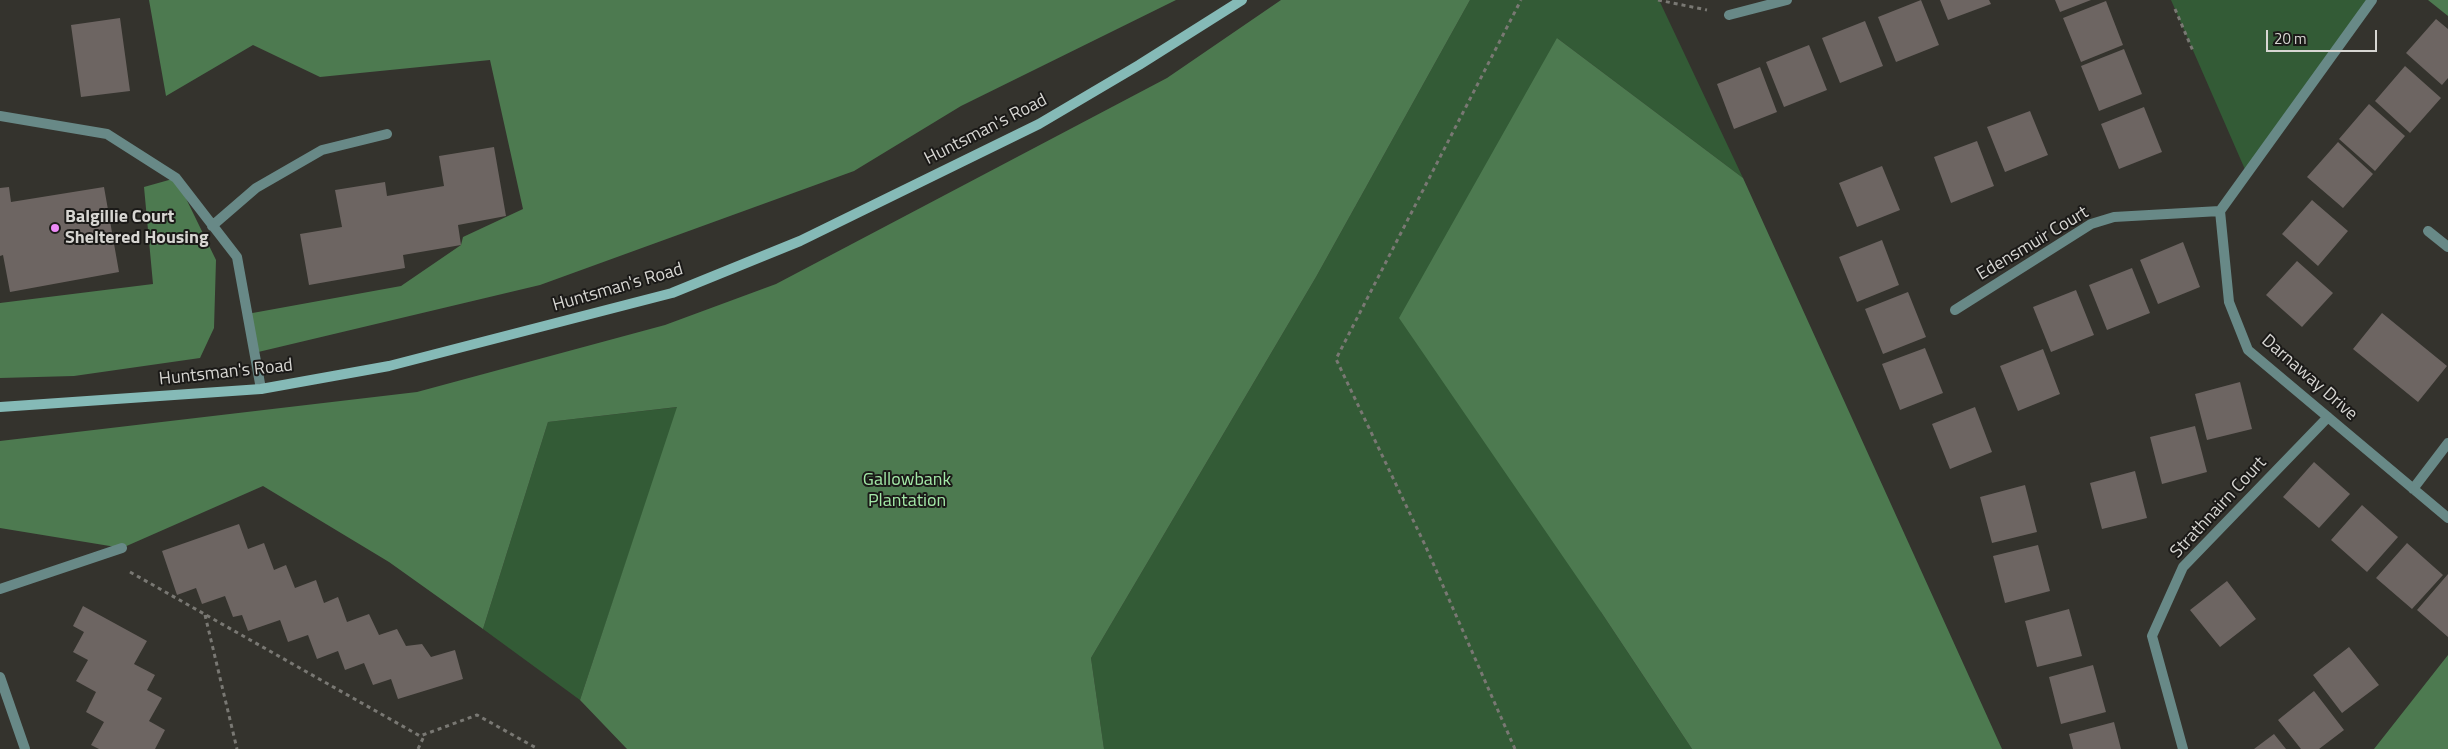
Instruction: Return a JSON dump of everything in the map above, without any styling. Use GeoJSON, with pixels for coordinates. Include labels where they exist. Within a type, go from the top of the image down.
{"type":"FeatureCollection","features":[{"type":"Feature","properties":{"kind":"street","name":"Huntsman's Road"},"geometry":{"type":"LineString","coordinates":[[0,408],[261,389],[389,366],[672,293],[800,241],[1039,124],[1139,65],[1242,0]]}},
{"type":"Feature","properties":{"kind":"street"},"geometry":{"type":"LineString","coordinates":[[1729,15],[1786,0]]}},
{"type":"Feature","properties":{"kind":"street"},"geometry":{"type":"LineString","coordinates":[[2220,212],[2372,0]]}},
{"type":"Feature","properties":{"kind":"street"},"geometry":{"type":"LineString","coordinates":[[0,116],[108,134],[176,178],[237,257],[261,389]]}},
{"type":"Feature","properties":{"kind":"street"},"geometry":{"type":"LineString","coordinates":[[212,226],[256,188],[322,150],[387,134]]}},
{"type":"Feature","properties":{"kind":"street","name":"Edensmuir Court"},"geometry":{"type":"LineString","coordinates":[[1955,310],[2091,224],[2114,217],[2220,212]]}},
{"type":"Feature","properties":{"kind":"street","name":"Darnaway Drive"},"geometry":{"type":"LineString","coordinates":[[2220,212],[2229,302],[2248,350],[2448,518]]}},
{"type":"Feature","properties":{"kind":"street"},"geometry":{"type":"LineString","coordinates":[[2428,231],[2448,247]]}},
{"type":"Feature","properties":{"kind":"street","name":"Strathnairn Court"},"geometry":{"type":"LineString","coordinates":[[2183,749],[2152,636],[2183,567],[2328,417]]}},
{"type":"Feature","properties":{"kind":"street"},"geometry":{"type":"LineString","coordinates":[[2413,489],[2448,443]]}},
{"type":"Feature","properties":{"kind":"street"},"geometry":{"type":"LineString","coordinates":[[0,590],[122,548]]}},
{"type":"Feature","properties":{"kind":"street"},"geometry":{"type":"LineString","coordinates":[[0,677],[25,749]]}},
{"type":"Feature","properties":{"kind":"path"},"geometry":{"type":"LineString","coordinates":[[1515,749],[1425,546],[1336,359],[1521,0]]}},
{"type":"Feature","properties":{"kind":"path"},"geometry":{"type":"LineString","coordinates":[[1658,0],[1729,15]]}},
{"type":"Feature","properties":{"kind":"path"},"geometry":{"type":"LineString","coordinates":[[2175,9],[2193,51]]}},
{"type":"Feature","properties":{"kind":"path"},"geometry":{"type":"LineString","coordinates":[[101,556],[420,736],[477,715],[538,749]]}},
{"type":"Feature","properties":{"kind":"path"},"geometry":{"type":"LineString","coordinates":[[205,614],[237,749]]}},
{"type":"Feature","properties":{"kind":"path"},"geometry":{"type":"LineString","coordinates":[[418,749],[425,734]]}},
{"type":"Feature","properties":{"kind":"green space"},"geometry":{"type":"Polygon","coordinates":[[[149,0],[1176,0],[961,106],[854,171],[540,285],[254,353],[247,314],[401,286],[461,245],[463,237],[523,209],[490,60],[320,77],[253,45],[166,96],[149,0]]]}},
{"type":"Feature","properties":{"kind":"green space","name":"Gallowbank Plantation"},"geometry":{"type":"Polygon","coordinates":[[[1281,0],[1470,0],[1316,277],[1091,658],[1104,749],[627,749],[580,700],[677,407],[548,422],[483,629],[389,562],[263,486],[122,548],[0,528],[0,441],[417,392],[665,325],[776,284],[1167,78],[1281,0]]]}},
{"type":"Feature","properties":{"kind":"green space"},"geometry":{"type":"Polygon","coordinates":[[[1470,0],[1659,0],[1743,178],[1557,38],[1601,612],[1692,749],[1104,749],[1091,658],[1316,277],[1470,0]]]}},
{"type":"Feature","properties":{"kind":"green space"},"geometry":{"type":"Polygon","coordinates":[[[2171,0],[2372,0],[2247,174],[2171,0]]]}},
{"type":"Feature","properties":{"kind":"green space"},"geometry":{"type":"Polygon","coordinates":[[[2428,0],[2448,0],[2448,16],[2428,0]]]}},
{"type":"Feature","properties":{"kind":"green space"},"geometry":{"type":"Polygon","coordinates":[[[1557,38],[1743,178],[2002,749],[1692,749],[1601,612],[1399,318],[1557,38]]]}},
{"type":"Feature","properties":{"kind":"green space"},"geometry":{"type":"Polygon","coordinates":[[[176,178],[216,260],[214,328],[200,358],[74,376],[0,378],[0,303],[153,284],[144,187],[176,178]]]}},
{"type":"Feature","properties":{"kind":"green space"},"geometry":{"type":"Polygon","coordinates":[[[678,407],[580,700],[483,629],[548,422],[678,407]]]}},
{"type":"Feature","properties":{"kind":"green space"},"geometry":{"type":"Polygon","coordinates":[[[2448,655],[2448,749],[2374,749],[2448,655]]]}},
{"type":"Feature","properties":{"kind":"building"},"geometry":{"type":"Polygon","coordinates":[[[1921,0],[1939,45],[1896,62],[1878,17],[1921,0]]]}},
{"type":"Feature","properties":{"kind":"building"},"geometry":{"type":"Polygon","coordinates":[[[1940,0],[1989,0],[1991,4],[1948,20],[1940,0]]]}},
{"type":"Feature","properties":{"kind":"building"},"geometry":{"type":"Polygon","coordinates":[[[2055,0],[2091,0],[2060,12],[2055,0]]]}},
{"type":"Feature","properties":{"kind":"building"},"geometry":{"type":"Polygon","coordinates":[[[2106,1],[2123,45],[2081,62],[2063,18],[2106,1]]]}},
{"type":"Feature","properties":{"kind":"building"},"geometry":{"type":"Polygon","coordinates":[[[120,18],[130,91],[81,97],[71,25],[120,18]]]}},
{"type":"Feature","properties":{"kind":"building"},"geometry":{"type":"Polygon","coordinates":[[[2436,19],[2448,29],[2448,78],[2442,85],[2406,53],[2436,19]]]}},
{"type":"Feature","properties":{"kind":"building"},"geometry":{"type":"Polygon","coordinates":[[[1865,21],[1883,66],[1840,83],[1822,38],[1865,21]]]}},
{"type":"Feature","properties":{"kind":"building"},"geometry":{"type":"Polygon","coordinates":[[[1809,45],[1827,90],[1784,107],[1766,62],[1809,45]]]}},
{"type":"Feature","properties":{"kind":"building"},"geometry":{"type":"Polygon","coordinates":[[[2124,49],[2142,94],[2099,111],[2081,66],[2124,49]]]}},
{"type":"Feature","properties":{"kind":"building"},"geometry":{"type":"Polygon","coordinates":[[[2405,66],[2441,98],[2410,133],[2375,101],[2405,66]]]}},
{"type":"Feature","properties":{"kind":"building"},"geometry":{"type":"Polygon","coordinates":[[[1760,67],[1777,112],[1734,129],[1717,84],[1760,67]]]}},
{"type":"Feature","properties":{"kind":"building"},"geometry":{"type":"Polygon","coordinates":[[[2369,104],[2405,136],[2375,171],[2339,139],[2369,104]]]}},
{"type":"Feature","properties":{"kind":"building"},"geometry":{"type":"Polygon","coordinates":[[[2144,107],[2162,152],[2119,169],[2101,124],[2144,107]]]}},
{"type":"Feature","properties":{"kind":"building"},"geometry":{"type":"Polygon","coordinates":[[[2030,111],[2048,155],[2005,172],[1987,127],[2030,111]]]}},
{"type":"Feature","properties":{"kind":"building"},"geometry":{"type":"Polygon","coordinates":[[[1977,141],[1994,186],[1951,203],[1934,157],[1977,141]]]}},
{"type":"Feature","properties":{"kind":"building"},"geometry":{"type":"Polygon","coordinates":[[[2338,142],[2373,174],[2343,208],[2307,177],[2338,142]]]}},
{"type":"Feature","properties":{"kind":"building"},"geometry":{"type":"Polygon","coordinates":[[[494,147],[506,216],[458,225],[461,245],[403,255],[405,268],[309,285],[300,234],[342,227],[335,190],[385,182],[387,196],[444,186],[439,156],[494,147]]]}},
{"type":"Feature","properties":{"kind":"building"},"geometry":{"type":"Polygon","coordinates":[[[1882,166],[1900,210],[1857,227],[1839,183],[1882,166]]]}},
{"type":"Feature","properties":{"kind":"building","name":"Balgillie Court Sheltered Housing"},"geometry":{"type":"Polygon","coordinates":[[[9,187],[11,202],[104,187],[119,272],[10,292],[3,255],[0,256],[0,188],[9,187]]]}},
{"type":"Feature","properties":{"kind":"building"},"geometry":{"type":"Polygon","coordinates":[[[2312,200],[2348,231],[2318,266],[2282,234],[2312,200]]]}},
{"type":"Feature","properties":{"kind":"building"},"geometry":{"type":"Polygon","coordinates":[[[1882,240],[1899,285],[1857,302],[1839,257],[1882,240]]]}},
{"type":"Feature","properties":{"kind":"building"},"geometry":{"type":"Polygon","coordinates":[[[2183,242],[2200,287],[2158,304],[2140,260],[2183,242]]]}},
{"type":"Feature","properties":{"kind":"building"},"geometry":{"type":"Polygon","coordinates":[[[2297,261],[2333,293],[2302,327],[2266,295],[2297,261]]]}},
{"type":"Feature","properties":{"kind":"building"},"geometry":{"type":"Polygon","coordinates":[[[2132,268],[2150,313],[2107,330],[2089,285],[2132,268]]]}},
{"type":"Feature","properties":{"kind":"building"},"geometry":{"type":"Polygon","coordinates":[[[2076,290],[2094,335],[2051,352],[2033,307],[2076,290]]]}},
{"type":"Feature","properties":{"kind":"building"},"geometry":{"type":"Polygon","coordinates":[[[1908,292],[1926,337],[1883,354],[1865,309],[1908,292]]]}},
{"type":"Feature","properties":{"kind":"building"},"geometry":{"type":"Polygon","coordinates":[[[2382,313],[2447,366],[2418,402],[2353,349],[2382,313]]]}},
{"type":"Feature","properties":{"kind":"building"},"geometry":{"type":"Polygon","coordinates":[[[1925,348],[1943,393],[1900,410],[1882,364],[1925,348]]]}},
{"type":"Feature","properties":{"kind":"building"},"geometry":{"type":"Polygon","coordinates":[[[2043,349],[2060,394],[2018,411],[2000,366],[2043,349]]]}},
{"type":"Feature","properties":{"kind":"building"},"geometry":{"type":"Polygon","coordinates":[[[2240,382],[2252,429],[2207,440],[2195,394],[2240,382]]]}},
{"type":"Feature","properties":{"kind":"building"},"geometry":{"type":"Polygon","coordinates":[[[1975,407],[1992,452],[1950,469],[1932,424],[1975,407]]]}},
{"type":"Feature","properties":{"kind":"building"},"geometry":{"type":"Polygon","coordinates":[[[2195,426],[2207,472],[2162,484],[2150,437],[2195,426]]]}},
{"type":"Feature","properties":{"kind":"building"},"geometry":{"type":"Polygon","coordinates":[[[2314,462],[2350,494],[2319,528],[2283,497],[2314,462]]]}},
{"type":"Feature","properties":{"kind":"building"},"geometry":{"type":"Polygon","coordinates":[[[2135,471],[2147,518],[2102,529],[2090,483],[2135,471]]]}},
{"type":"Feature","properties":{"kind":"building"},"geometry":{"type":"Polygon","coordinates":[[[2025,485],[2037,532],[1992,543],[1980,497],[2025,485]]]}},
{"type":"Feature","properties":{"kind":"building"},"geometry":{"type":"Polygon","coordinates":[[[2362,505],[2398,537],[2367,572],[2331,540],[2362,505]]]}},
{"type":"Feature","properties":{"kind":"building"},"geometry":{"type":"Polygon","coordinates":[[[239,524],[248,549],[264,543],[274,570],[286,565],[295,588],[316,580],[324,603],[338,597],[347,622],[369,614],[379,635],[397,629],[406,646],[422,644],[431,657],[455,650],[463,679],[398,699],[391,679],[373,685],[364,663],[345,670],[338,651],[317,659],[308,635],[288,642],[280,620],[248,631],[242,615],[233,617],[225,596],[202,604],[196,588],[177,595],[162,551],[239,524]]]}},
{"type":"Feature","properties":{"kind":"building"},"geometry":{"type":"Polygon","coordinates":[[[2407,543],[2443,575],[2412,609],[2376,578],[2407,543]]]}},
{"type":"Feature","properties":{"kind":"building"},"geometry":{"type":"Polygon","coordinates":[[[2038,545],[2050,591],[2005,603],[1993,556],[2038,545]]]}},
{"type":"Feature","properties":{"kind":"building"},"geometry":{"type":"Polygon","coordinates":[[[2448,574],[2448,637],[2417,610],[2448,574]]]}},
{"type":"Feature","properties":{"kind":"building"},"geometry":{"type":"Polygon","coordinates":[[[2227,581],[2256,619],[2220,647],[2190,610],[2227,581]]]}},
{"type":"Feature","properties":{"kind":"building"},"geometry":{"type":"Polygon","coordinates":[[[83,606],[147,641],[134,664],[155,675],[147,690],[162,698],[149,721],[165,730],[155,749],[99,749],[91,745],[104,722],[86,712],[96,692],[76,681],[88,660],[73,652],[84,632],[73,626],[83,606]]]}},
{"type":"Feature","properties":{"kind":"building"},"geometry":{"type":"Polygon","coordinates":[[[2069,609],[2082,656],[2037,667],[2025,621],[2069,609]]]}},
{"type":"Feature","properties":{"kind":"building"},"geometry":{"type":"Polygon","coordinates":[[[2349,647],[2379,685],[2342,713],[2313,675],[2349,647]]]}},
{"type":"Feature","properties":{"kind":"building"},"geometry":{"type":"Polygon","coordinates":[[[2093,665],[2106,712],[2061,724],[2049,677],[2093,665]]]}},
{"type":"Feature","properties":{"kind":"building"},"geometry":{"type":"Polygon","coordinates":[[[2314,691],[2344,730],[2319,749],[2301,749],[2278,720],[2314,691]]]}},
{"type":"Feature","properties":{"kind":"building"},"geometry":{"type":"Polygon","coordinates":[[[2114,722],[2121,749],[2073,749],[2069,734],[2114,722]]]}},
{"type":"Feature","properties":{"kind":"building"},"geometry":{"type":"Polygon","coordinates":[[[2274,734],[2286,749],[2254,749],[2274,734]]]}},
{"type":"Feature","properties":{"kind":"place","name":"Balgillie Court Sheltered Housing"},"geometry":{"type":"Point","coordinates":[55,228]}}]}
